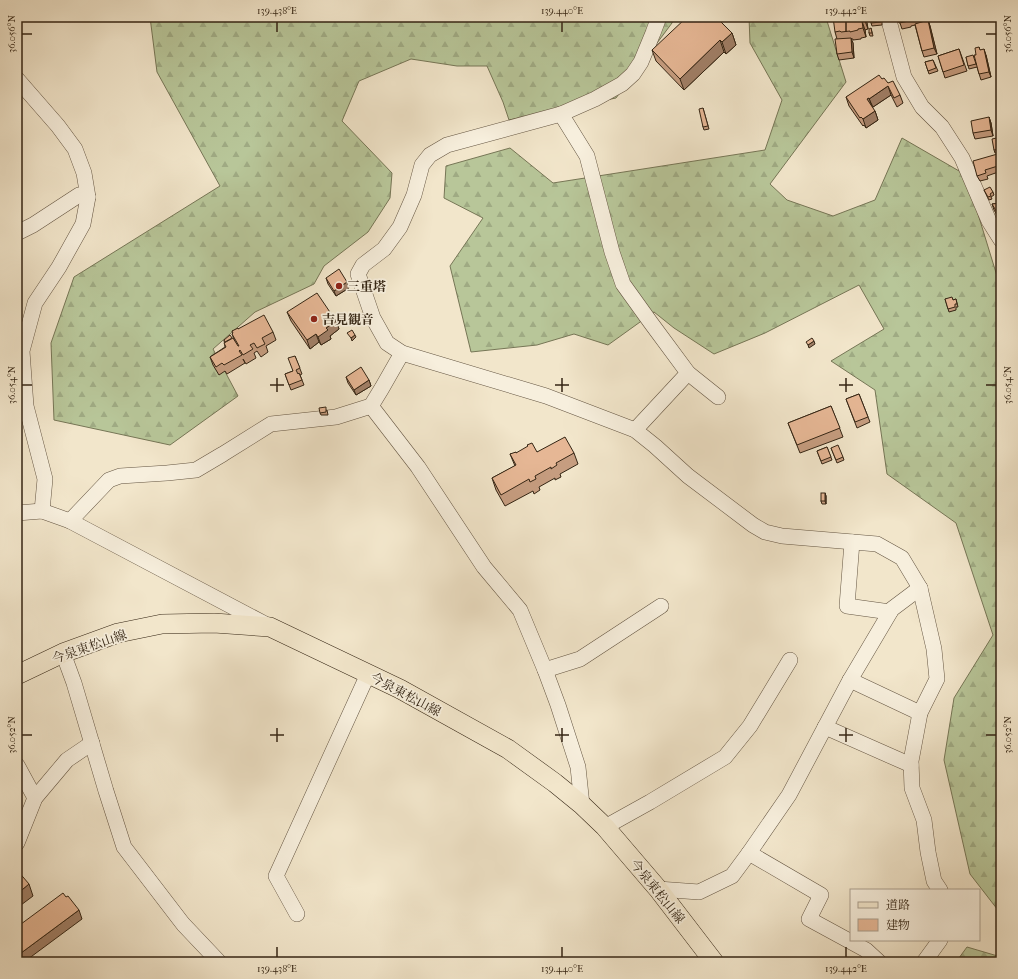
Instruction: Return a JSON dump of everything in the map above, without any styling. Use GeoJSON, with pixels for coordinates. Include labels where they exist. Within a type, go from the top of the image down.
{"type":"FeatureCollection","features":[{"type":"Feature","properties":{"kind":"main road","name":"今泉東松山線"},"geometry":{"type":"LineString","coordinates":[[17,675],[62,653],[118,633],[162,624],[214,622],[270,627],[400,690],[508,749],[555,783],[582,805],[605,827],[658,890],[714,962]]}},
{"type":"Feature","properties":{"kind":"street"},"geometry":{"type":"LineString","coordinates":[[658,17],[654,33],[641,62],[633,74],[622,84],[595,99],[560,114],[447,146],[430,156],[422,165],[414,195],[400,227],[384,249],[363,265],[358,274],[373,318],[387,343],[402,353],[546,396],[635,430],[688,476],[753,525],[766,532],[782,536],[877,544],[902,558],[920,588],[934,649],[937,679],[920,713],[911,764],[912,788],[924,820],[928,852],[934,881],[939,889]]}},
{"type":"Feature","properties":{"kind":"street"},"geometry":{"type":"LineString","coordinates":[[888,17],[904,77],[922,107],[942,127],[962,158],[990,221],[1001,240]]}},
{"type":"Feature","properties":{"kind":"street"},"geometry":{"type":"LineString","coordinates":[[17,79],[76,149],[84,173],[88,197],[83,224],[59,267],[35,303],[22,351],[26,406],[46,479],[42,511]]}},
{"type":"Feature","properties":{"kind":"street"},"geometry":{"type":"LineString","coordinates":[[560,114],[587,156],[612,252],[623,284],[688,373],[718,397]]}},
{"type":"Feature","properties":{"kind":"street"},"geometry":{"type":"LineString","coordinates":[[17,233],[33,225],[79,195],[88,197]]}},
{"type":"Feature","properties":{"kind":"street"},"geometry":{"type":"LineString","coordinates":[[70,521],[109,480],[120,476],[196,470],[272,424],[336,417],[371,406],[402,353]]}},
{"type":"Feature","properties":{"kind":"street"},"geometry":{"type":"LineString","coordinates":[[635,430],[688,373]]}},
{"type":"Feature","properties":{"kind":"street"},"geometry":{"type":"LineString","coordinates":[[371,406],[418,467],[484,567],[520,610],[558,705],[578,768],[582,805]]}},
{"type":"Feature","properties":{"kind":"street"},"geometry":{"type":"LineString","coordinates":[[17,513],[42,511],[70,521],[270,627]]}},
{"type":"Feature","properties":{"kind":"street"},"geometry":{"type":"LineString","coordinates":[[852,542],[847,606],[890,612]]}},
{"type":"Feature","properties":{"kind":"street"},"geometry":{"type":"LineString","coordinates":[[658,890],[699,892],[732,876],[789,795],[850,680],[890,612],[920,588]]}},
{"type":"Feature","properties":{"kind":"street"},"geometry":{"type":"LineString","coordinates":[[545,670],[580,659],[661,606]]}},
{"type":"Feature","properties":{"kind":"street"},"geometry":{"type":"LineString","coordinates":[[62,653],[74,683],[124,847],[183,924],[219,962]]}},
{"type":"Feature","properties":{"kind":"street"},"geometry":{"type":"LineString","coordinates":[[605,827],[725,757],[750,726],[790,660]]}},
{"type":"Feature","properties":{"kind":"street"},"geometry":{"type":"LineString","coordinates":[[297,914],[276,876],[368,674]]}},
{"type":"Feature","properties":{"kind":"street"},"geometry":{"type":"LineString","coordinates":[[850,680],[920,713]]}},
{"type":"Feature","properties":{"kind":"street"},"geometry":{"type":"LineString","coordinates":[[825,727],[911,764]]}},
{"type":"Feature","properties":{"kind":"street"},"geometry":{"type":"LineString","coordinates":[[17,843],[35,798],[66,760],[92,743]]}},
{"type":"Feature","properties":{"kind":"street"},"geometry":{"type":"LineString","coordinates":[[17,765],[35,798]]}},
{"type":"Feature","properties":{"kind":"street"},"geometry":{"type":"LineString","coordinates":[[749,853],[821,895],[809,919],[866,950],[879,962]]}},
{"type":"Feature","properties":{"kind":"street"},"geometry":{"type":"LineString","coordinates":[[924,962],[939,941]]}},
{"type":"Feature","properties":{"kind":"green space"},"geometry":{"type":"Polygon","coordinates":[[[150,17],[674,17],[672,23],[616,98],[509,120],[503,102],[487,66],[457,66],[411,59],[359,81],[342,121],[392,173],[390,198],[368,232],[324,266],[314,284],[255,312],[213,349],[238,396],[170,445],[54,420],[51,343],[74,277],[220,186],[157,72],[150,17]]]}},
{"type":"Feature","properties":{"kind":"green space"},"geometry":{"type":"Polygon","coordinates":[[[749,17],[839,17],[827,21],[846,82],[770,184],[787,200],[833,216],[875,200],[902,138],[966,175],[1001,289],[1001,914],[970,874],[944,760],[954,698],[993,635],[956,523],[887,474],[875,390],[831,361],[884,329],[859,285],[765,333],[714,354],[674,328],[654,312],[608,345],[574,334],[537,345],[471,352],[450,266],[483,218],[444,198],[446,166],[510,148],[553,183],[765,150],[782,100],[750,43],[749,17]]]}},
{"type":"Feature","properties":{"kind":"green space"},"geometry":{"type":"Polygon","coordinates":[[[967,947],[1001,957],[1001,962],[956,962],[967,947]]]}},
{"type":"Feature","properties":{"kind":"building"},"geometry":{"type":"Polygon","coordinates":[[[687,17],[716,17],[732,33],[722,42],[720,40],[680,79],[652,50],[687,17]]]}},
{"type":"Feature","properties":{"kind":"building"},"geometry":{"type":"Polygon","coordinates":[[[833,17],[864,17],[865,21],[862,21],[863,28],[858,30],[850,32],[835,32],[833,17]]]}},
{"type":"Feature","properties":{"kind":"building"},"geometry":{"type":"Polygon","coordinates":[[[873,17],[881,17],[881,22],[871,23],[870,19],[874,18],[873,17]]]}},
{"type":"Feature","properties":{"kind":"building"},"geometry":{"type":"Polygon","coordinates":[[[898,17],[922,17],[899,23],[898,17]]]}},
{"type":"Feature","properties":{"kind":"building"},"geometry":{"type":"Polygon","coordinates":[[[928,20],[934,48],[922,51],[915,24],[928,20]]]}},
{"type":"Feature","properties":{"kind":"building"},"geometry":{"type":"Polygon","coordinates":[[[871,28],[872,33],[869,33],[869,29],[871,28]]]}},
{"type":"Feature","properties":{"kind":"building"},"geometry":{"type":"Polygon","coordinates":[[[851,38],[852,52],[837,54],[835,39],[851,38]]]}},
{"type":"Feature","properties":{"kind":"building"},"geometry":{"type":"Polygon","coordinates":[[[979,47],[980,50],[984,49],[989,72],[979,74],[974,55],[976,55],[975,48],[979,47]]]}},
{"type":"Feature","properties":{"kind":"building"},"geometry":{"type":"Polygon","coordinates":[[[959,49],[964,65],[943,72],[938,56],[959,49]]]}},
{"type":"Feature","properties":{"kind":"building"},"geometry":{"type":"Polygon","coordinates":[[[973,55],[976,64],[968,66],[966,57],[973,55]]]}},
{"type":"Feature","properties":{"kind":"building"},"geometry":{"type":"Polygon","coordinates":[[[933,60],[936,68],[928,71],[925,62],[933,60]]]}},
{"type":"Feature","properties":{"kind":"building"},"geometry":{"type":"Polygon","coordinates":[[[879,75],[888,83],[893,81],[900,95],[894,98],[888,86],[867,99],[875,111],[863,119],[861,117],[860,118],[846,97],[879,75]]]}},
{"type":"Feature","properties":{"kind":"building"},"geometry":{"type":"Polygon","coordinates":[[[703,108],[708,126],[703,127],[699,109],[703,108]]]}},
{"type":"Feature","properties":{"kind":"building"},"geometry":{"type":"Polygon","coordinates":[[[989,117],[991,130],[973,133],[971,121],[989,117]]]}},
{"type":"Feature","properties":{"kind":"building"},"geometry":{"type":"Polygon","coordinates":[[[1001,137],[1001,149],[994,150],[992,139],[1001,137]]]}},
{"type":"Feature","properties":{"kind":"building"},"geometry":{"type":"Polygon","coordinates":[[[1001,153],[1001,165],[985,170],[986,173],[977,176],[973,161],[1001,153]]]}},
{"type":"Feature","properties":{"kind":"building"},"geometry":{"type":"Polygon","coordinates":[[[1001,178],[1001,181],[998,182],[997,179],[1001,178]]]}},
{"type":"Feature","properties":{"kind":"building"},"geometry":{"type":"Polygon","coordinates":[[[990,187],[993,192],[990,194],[991,196],[988,197],[984,190],[990,187]]]}},
{"type":"Feature","properties":{"kind":"building"},"geometry":{"type":"Polygon","coordinates":[[[1001,203],[1001,213],[998,214],[992,204],[1001,203]]]}},
{"type":"Feature","properties":{"kind":"building"},"geometry":{"type":"Polygon","coordinates":[[[339,269],[347,282],[334,291],[326,278],[339,269]]]}},
{"type":"Feature","properties":{"kind":"building"},"geometry":{"type":"Polygon","coordinates":[[[317,293],[336,321],[326,328],[328,330],[318,337],[316,334],[307,340],[287,312],[317,293]]]}},
{"type":"Feature","properties":{"kind":"building"},"geometry":{"type":"Polygon","coordinates":[[[952,297],[953,300],[956,299],[957,304],[955,304],[955,307],[948,309],[945,299],[952,297]]]}},
{"type":"Feature","properties":{"kind":"building"},"geometry":{"type":"Polygon","coordinates":[[[264,315],[273,332],[262,338],[265,344],[257,348],[254,343],[250,345],[253,349],[243,355],[240,350],[239,351],[242,355],[224,365],[222,363],[216,367],[210,357],[226,347],[224,343],[233,338],[239,346],[232,334],[232,331],[264,315]]]}},
{"type":"Feature","properties":{"kind":"building"},"geometry":{"type":"Polygon","coordinates":[[[352,330],[355,335],[351,338],[347,333],[352,330]]]}},
{"type":"Feature","properties":{"kind":"building"},"geometry":{"type":"Polygon","coordinates":[[[230,335],[232,338],[225,342],[224,340],[230,335]]]}},
{"type":"Feature","properties":{"kind":"building"},"geometry":{"type":"Polygon","coordinates":[[[812,338],[814,341],[808,345],[806,342],[812,338]]]}},
{"type":"Feature","properties":{"kind":"building"},"geometry":{"type":"Polygon","coordinates":[[[295,356],[300,368],[296,370],[302,380],[289,385],[285,374],[293,371],[288,358],[295,356]]]}},
{"type":"Feature","properties":{"kind":"building"},"geometry":{"type":"Polygon","coordinates":[[[361,367],[369,380],[354,390],[346,377],[361,367]]]}},
{"type":"Feature","properties":{"kind":"building"},"geometry":{"type":"Polygon","coordinates":[[[859,394],[868,417],[855,422],[846,399],[859,394]]]}},
{"type":"Feature","properties":{"kind":"building"},"geometry":{"type":"Polygon","coordinates":[[[831,406],[840,428],[797,445],[788,423],[831,406]]]}},
{"type":"Feature","properties":{"kind":"building"},"geometry":{"type":"Polygon","coordinates":[[[326,407],[326,412],[320,413],[319,408],[326,407]]]}},
{"type":"Feature","properties":{"kind":"building"},"geometry":{"type":"Polygon","coordinates":[[[565,437],[574,453],[556,463],[557,465],[551,469],[551,467],[535,476],[536,479],[530,482],[529,479],[501,495],[492,478],[516,465],[510,454],[516,453],[532,443],[537,452],[565,437]]]}},
{"type":"Feature","properties":{"kind":"building"},"geometry":{"type":"Polygon","coordinates":[[[838,445],[843,457],[836,460],[831,448],[838,445]]]}},
{"type":"Feature","properties":{"kind":"building"},"geometry":{"type":"Polygon","coordinates":[[[827,447],[831,457],[821,461],[817,451],[827,447]]]}},
{"type":"Feature","properties":{"kind":"building"},"geometry":{"type":"Polygon","coordinates":[[[821,493],[825,493],[825,501],[821,501],[821,493]]]}},
{"type":"Feature","properties":{"kind":"building"},"geometry":{"type":"Polygon","coordinates":[[[17,870],[29,884],[17,894],[17,870]]]}},
{"type":"Feature","properties":{"kind":"building"},"geometry":{"type":"Polygon","coordinates":[[[63,893],[66,897],[68,896],[79,910],[17,956],[17,927],[63,893]]]}},
{"type":"Feature","properties":{"kind":"place","name":"三重塔"},"geometry":{"type":"Point","coordinates":[339,286]}},
{"type":"Feature","properties":{"kind":"place","name":"吉見観音"},"geometry":{"type":"Point","coordinates":[314,319]}}]}
